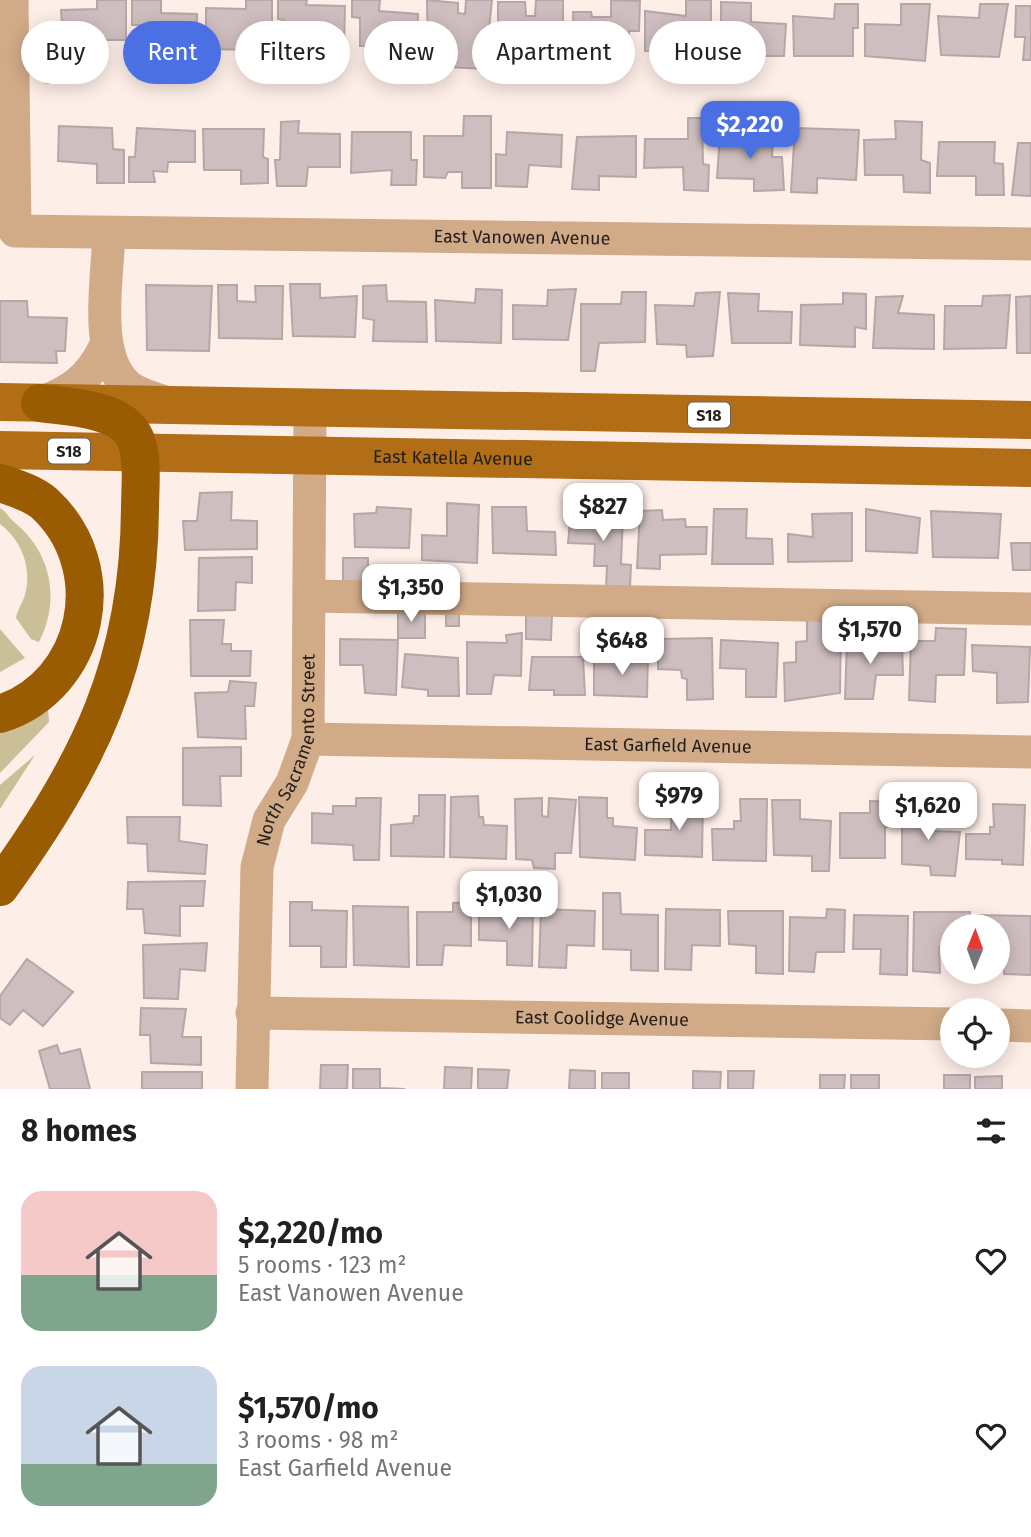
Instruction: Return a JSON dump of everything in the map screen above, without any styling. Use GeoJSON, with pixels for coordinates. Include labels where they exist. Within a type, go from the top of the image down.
{"type":"FeatureCollection","features":[{"type":"Feature","properties":{"kind":"highway"},"geometry":{"type":"LineString","coordinates":[[0,887],[82,760],[118,672],[139,565],[138,451],[131,430],[120,421],[91,412],[40,403]]}},
{"type":"Feature","properties":{"kind":"highway"},"geometry":{"type":"LineString","coordinates":[[0,483],[26,492],[43,503],[64,527],[82,568],[86,599],[83,621],[65,663],[39,694],[0,714]]}},
{"type":"Feature","properties":{"kind":"main road","name":"S18"},"geometry":{"type":"LineString","coordinates":[[0,402],[1031,420]]}},
{"type":"Feature","properties":{"kind":"main road","name":"East Katella Avenue"},"geometry":{"type":"LineString","coordinates":[[0,450],[1031,468]]}},
{"type":"Feature","properties":{"kind":"street","name":"East Vanowen Avenue"},"geometry":{"type":"LineString","coordinates":[[12,0],[15,230],[1031,244]]}},
{"type":"Feature","properties":{"kind":"street"},"geometry":{"type":"LineString","coordinates":[[109,233],[105,347],[117,374],[131,388],[178,406]]}},
{"type":"Feature","properties":{"kind":"street"},"geometry":{"type":"LineString","coordinates":[[40,403],[62,395],[84,381],[105,347]]}},
{"type":"Feature","properties":{"kind":"street","name":"North Sacramento Street"},"geometry":{"type":"LineString","coordinates":[[252,1089],[257,867],[269,820],[292,783],[307,739],[310,409]]}},
{"type":"Feature","properties":{"kind":"street"},"geometry":{"type":"LineString","coordinates":[[310,596],[1031,609]]}},
{"type":"Feature","properties":{"kind":"street","name":"East Garfield Avenue"},"geometry":{"type":"LineString","coordinates":[[307,739],[1031,752]]}},
{"type":"Feature","properties":{"kind":"street","name":"East Coolidge Avenue"},"geometry":{"type":"LineString","coordinates":[[252,1013],[940,1024]]}},
{"type":"Feature","properties":{"kind":"street"},"geometry":{"type":"LineString","coordinates":[[1010,1025],[1031,1026]]}},
{"type":"Feature","properties":{"kind":"shaded area"},"geometry":{"type":"Polygon","coordinates":[[[0,508],[37,547],[49,577],[50,609],[39,642],[31,639],[16,618],[26,588],[26,567],[15,539],[0,524],[0,508]]]}},
{"type":"Feature","properties":{"kind":"shaded area"},"geometry":{"type":"Polygon","coordinates":[[[0,629],[25,658],[0,672],[0,629]]]}},
{"type":"Feature","properties":{"kind":"shaded area"},"geometry":{"type":"Polygon","coordinates":[[[48,708],[49,722],[0,773],[0,733],[12,730],[48,708]]]}},
{"type":"Feature","properties":{"kind":"shaded area"},"geometry":{"type":"Polygon","coordinates":[[[35,755],[0,809],[0,785],[35,755]]]}},
{"type":"Feature","properties":{"kind":"building"},"geometry":{"type":"Polygon","coordinates":[[[97,0],[126,0],[123,40],[109,40],[109,21],[62,21],[61,10],[97,9],[97,0]]]}},
{"type":"Feature","properties":{"kind":"building"},"geometry":{"type":"Polygon","coordinates":[[[132,0],[161,0],[161,13],[197,14],[197,21],[132,21],[132,0]]]}},
{"type":"Feature","properties":{"kind":"building"},"geometry":{"type":"Polygon","coordinates":[[[246,0],[272,0],[272,21],[235,21],[235,50],[221,49],[221,21],[206,21],[206,8],[246,9],[246,0]]]}},
{"type":"Feature","properties":{"kind":"building"},"geometry":{"type":"Polygon","coordinates":[[[278,0],[307,0],[306,5],[345,6],[345,21],[278,19],[278,0]]]}},
{"type":"Feature","properties":{"kind":"building"},"geometry":{"type":"Polygon","coordinates":[[[352,0],[380,0],[379,11],[418,14],[418,21],[364,21],[364,46],[360,46],[360,18],[352,17],[352,0]]]}},
{"type":"Feature","properties":{"kind":"building"},"geometry":{"type":"Polygon","coordinates":[[[427,0],[458,3],[458,13],[465,14],[466,0],[492,0],[490,21],[472,21],[472,68],[458,68],[458,21],[427,21],[427,0]]]}},
{"type":"Feature","properties":{"kind":"building"},"geometry":{"type":"Polygon","coordinates":[[[536,0],[563,0],[563,21],[498,21],[498,2],[525,2],[526,16],[535,16],[536,0]]]}},
{"type":"Feature","properties":{"kind":"building"},"geometry":{"type":"Polygon","coordinates":[[[611,0],[640,1],[639,31],[635,31],[635,21],[573,21],[573,12],[591,12],[592,17],[611,17],[611,0]]]}},
{"type":"Feature","properties":{"kind":"building"},"geometry":{"type":"Polygon","coordinates":[[[686,0],[711,0],[711,21],[649,21],[649,51],[645,51],[645,11],[686,16],[686,0]]]}},
{"type":"Feature","properties":{"kind":"building"},"geometry":{"type":"Polygon","coordinates":[[[721,2],[751,3],[751,21],[721,21],[721,2]]]}},
{"type":"Feature","properties":{"kind":"building"},"geometry":{"type":"Polygon","coordinates":[[[835,4],[858,4],[858,28],[853,28],[853,56],[794,56],[793,16],[834,19],[835,4]]]}},
{"type":"Feature","properties":{"kind":"building"},"geometry":{"type":"Polygon","coordinates":[[[901,4],[930,4],[925,61],[865,56],[865,24],[901,25],[901,4]]]}},
{"type":"Feature","properties":{"kind":"building"},"geometry":{"type":"Polygon","coordinates":[[[980,4],[1008,4],[999,57],[941,55],[938,16],[979,18],[980,4]]]}},
{"type":"Feature","properties":{"kind":"building"},"geometry":{"type":"Polygon","coordinates":[[[1016,6],[1031,6],[1031,60],[1023,60],[1025,37],[1015,37],[1016,6]]]}},
{"type":"Feature","properties":{"kind":"building"},"geometry":{"type":"Polygon","coordinates":[[[766,23],[786,24],[784,56],[766,56],[766,23]]]}},
{"type":"Feature","properties":{"kind":"building"},"geometry":{"type":"Polygon","coordinates":[[[464,116],[491,116],[491,188],[462,188],[462,172],[448,172],[445,178],[424,177],[424,136],[463,136],[464,116]]]}},
{"type":"Feature","properties":{"kind":"building"},"geometry":{"type":"Polygon","coordinates":[[[688,118],[702,118],[703,164],[709,165],[708,191],[684,190],[683,167],[644,168],[645,139],[688,139],[688,118]]]}},
{"type":"Feature","properties":{"kind":"building"},"geometry":{"type":"Polygon","coordinates":[[[299,121],[298,133],[340,134],[340,167],[308,167],[306,186],[277,186],[275,160],[280,160],[281,122],[299,121]]]}},
{"type":"Feature","properties":{"kind":"building"},"geometry":{"type":"Polygon","coordinates":[[[895,121],[922,122],[921,160],[930,163],[930,193],[904,192],[903,175],[865,175],[864,140],[896,139],[895,121]]]}},
{"type":"Feature","properties":{"kind":"building"},"geometry":{"type":"Polygon","coordinates":[[[59,126],[112,128],[113,149],[124,150],[124,183],[97,183],[97,164],[58,161],[59,126]]]}},
{"type":"Feature","properties":{"kind":"building"},"geometry":{"type":"Polygon","coordinates":[[[137,128],[195,131],[195,162],[168,162],[167,172],[153,171],[155,182],[129,182],[129,157],[135,157],[137,128]]]}},
{"type":"Feature","properties":{"kind":"building"},"geometry":{"type":"Polygon","coordinates":[[[795,128],[859,130],[856,180],[817,178],[817,193],[791,192],[795,128]]]}},
{"type":"Feature","properties":{"kind":"building"},"geometry":{"type":"Polygon","coordinates":[[[203,129],[264,129],[263,157],[268,159],[268,183],[241,184],[241,170],[204,170],[203,129]]]}},
{"type":"Feature","properties":{"kind":"building"},"geometry":{"type":"Polygon","coordinates":[[[352,132],[411,132],[411,160],[417,160],[416,185],[391,185],[392,170],[351,173],[352,132]]]}},
{"type":"Feature","properties":{"kind":"building"},"geometry":{"type":"Polygon","coordinates":[[[507,132],[562,135],[561,167],[529,165],[527,187],[496,186],[496,154],[506,155],[507,132]]]}},
{"type":"Feature","properties":{"kind":"building"},"geometry":{"type":"Polygon","coordinates":[[[720,133],[773,135],[772,157],[782,157],[784,190],[754,191],[754,179],[717,178],[720,133]]]}},
{"type":"Feature","properties":{"kind":"building"},"geometry":{"type":"Polygon","coordinates":[[[636,136],[636,177],[599,176],[599,190],[572,189],[577,137],[636,136]]]}},
{"type":"Feature","properties":{"kind":"building"},"geometry":{"type":"Polygon","coordinates":[[[939,142],[995,142],[994,163],[1003,164],[1004,195],[976,195],[976,176],[937,176],[939,142]]]}},
{"type":"Feature","properties":{"kind":"building"},"geometry":{"type":"Polygon","coordinates":[[[1018,143],[1031,143],[1031,196],[1012,195],[1018,143]]]}},
{"type":"Feature","properties":{"kind":"building"},"geometry":{"type":"Polygon","coordinates":[[[290,284],[320,284],[320,298],[357,296],[355,337],[293,336],[290,284]]]}},
{"type":"Feature","properties":{"kind":"building"},"geometry":{"type":"Polygon","coordinates":[[[146,285],[212,286],[209,351],[147,350],[146,285]]]}},
{"type":"Feature","properties":{"kind":"building"},"geometry":{"type":"Polygon","coordinates":[[[218,285],[237,285],[237,301],[256,302],[255,286],[283,286],[282,339],[219,338],[218,285]]]}},
{"type":"Feature","properties":{"kind":"building"},"geometry":{"type":"Polygon","coordinates":[[[386,285],[387,301],[426,302],[427,342],[373,341],[374,320],[363,318],[363,286],[386,285]]]}},
{"type":"Feature","properties":{"kind":"building"},"geometry":{"type":"Polygon","coordinates":[[[476,289],[502,290],[501,343],[436,341],[435,300],[475,303],[476,289]]]}},
{"type":"Feature","properties":{"kind":"building"},"geometry":{"type":"Polygon","coordinates":[[[576,289],[568,340],[513,339],[513,305],[547,306],[548,290],[576,289]]]}},
{"type":"Feature","properties":{"kind":"building"},"geometry":{"type":"Polygon","coordinates":[[[622,292],[646,292],[645,342],[599,343],[595,371],[581,371],[581,304],[621,304],[622,292]]]}},
{"type":"Feature","properties":{"kind":"building"},"geometry":{"type":"Polygon","coordinates":[[[720,292],[713,356],[687,357],[686,345],[657,344],[655,305],[694,306],[696,293],[720,292]]]}},
{"type":"Feature","properties":{"kind":"building"},"geometry":{"type":"Polygon","coordinates":[[[728,293],[759,294],[758,311],[792,312],[791,343],[732,343],[728,293]]]}},
{"type":"Feature","properties":{"kind":"building"},"geometry":{"type":"Polygon","coordinates":[[[843,293],[866,294],[866,329],[855,327],[855,347],[800,345],[801,305],[843,304],[843,293]]]}},
{"type":"Feature","properties":{"kind":"building"},"geometry":{"type":"Polygon","coordinates":[[[1010,295],[1006,348],[944,349],[945,306],[982,306],[983,296],[1010,295]]]}},
{"type":"Feature","properties":{"kind":"building"},"geometry":{"type":"Polygon","coordinates":[[[903,296],[898,313],[934,315],[934,349],[873,348],[876,297],[903,296]]]}},
{"type":"Feature","properties":{"kind":"building"},"geometry":{"type":"Polygon","coordinates":[[[1031,296],[1031,353],[1017,353],[1016,297],[1031,296]]]}},
{"type":"Feature","properties":{"kind":"building"},"geometry":{"type":"Polygon","coordinates":[[[0,301],[27,301],[28,317],[67,318],[65,351],[56,351],[57,363],[0,362],[0,301]]]}},
{"type":"Feature","properties":{"kind":"building"},"geometry":{"type":"Polygon","coordinates":[[[232,492],[231,520],[257,521],[257,549],[185,550],[183,521],[197,521],[200,493],[232,492]]]}},
{"type":"Feature","properties":{"kind":"building"},"geometry":{"type":"Polygon","coordinates":[[[447,503],[479,505],[477,563],[422,560],[422,535],[447,536],[447,503]]]}},
{"type":"Feature","properties":{"kind":"building"},"geometry":{"type":"Polygon","coordinates":[[[377,507],[411,509],[409,548],[355,547],[354,514],[376,513],[377,507]]]}},
{"type":"Feature","properties":{"kind":"building"},"geometry":{"type":"Polygon","coordinates":[[[492,507],[526,507],[527,531],[555,532],[556,555],[493,553],[492,507]]]}},
{"type":"Feature","properties":{"kind":"building"},"geometry":{"type":"Polygon","coordinates":[[[714,509],[747,509],[746,538],[772,539],[773,564],[712,564],[714,509]]]}},
{"type":"Feature","properties":{"kind":"building"},"geometry":{"type":"Polygon","coordinates":[[[866,509],[920,518],[917,553],[866,551],[866,509]]]}},
{"type":"Feature","properties":{"kind":"building"},"geometry":{"type":"Polygon","coordinates":[[[662,510],[663,520],[685,519],[686,527],[707,527],[706,554],[660,555],[660,569],[637,568],[640,511],[662,510]]]}},
{"type":"Feature","properties":{"kind":"building"},"geometry":{"type":"Polygon","coordinates":[[[571,511],[623,514],[621,564],[631,565],[630,587],[606,588],[607,566],[594,566],[595,544],[568,543],[571,511]]]}},
{"type":"Feature","properties":{"kind":"building"},"geometry":{"type":"Polygon","coordinates":[[[931,511],[1001,514],[998,558],[933,557],[931,511]]]}},
{"type":"Feature","properties":{"kind":"building"},"geometry":{"type":"Polygon","coordinates":[[[852,513],[852,561],[788,562],[788,534],[813,537],[812,514],[852,513]]]}},
{"type":"Feature","properties":{"kind":"building"},"geometry":{"type":"Polygon","coordinates":[[[1011,543],[1031,543],[1031,570],[1013,570],[1011,543]]]}},
{"type":"Feature","properties":{"kind":"building"},"geometry":{"type":"Polygon","coordinates":[[[252,557],[252,583],[236,582],[235,610],[198,611],[199,558],[252,557]]]}},
{"type":"Feature","properties":{"kind":"building"},"geometry":{"type":"Polygon","coordinates":[[[343,558],[368,558],[368,584],[343,584],[343,558]]]}},
{"type":"Feature","properties":{"kind":"building"},"geometry":{"type":"Polygon","coordinates":[[[398,611],[425,611],[425,638],[398,638],[398,611]]]}},
{"type":"Feature","properties":{"kind":"building"},"geometry":{"type":"Polygon","coordinates":[[[446,611],[459,611],[459,626],[446,626],[446,611]]]}},
{"type":"Feature","properties":{"kind":"building"},"geometry":{"type":"Polygon","coordinates":[[[526,614],[552,614],[551,640],[526,639],[526,614]]]}},
{"type":"Feature","properties":{"kind":"building"},"geometry":{"type":"Polygon","coordinates":[[[625,615],[651,615],[651,642],[625,642],[625,615]]]}},
{"type":"Feature","properties":{"kind":"building"},"geometry":{"type":"Polygon","coordinates":[[[807,619],[841,620],[840,693],[785,701],[784,663],[796,662],[796,642],[807,641],[807,619]]]}},
{"type":"Feature","properties":{"kind":"building"},"geometry":{"type":"Polygon","coordinates":[[[190,620],[224,620],[222,644],[231,644],[231,651],[251,651],[250,676],[191,676],[190,620]]]}},
{"type":"Feature","properties":{"kind":"building"},"geometry":{"type":"Polygon","coordinates":[[[936,628],[966,629],[964,675],[936,675],[935,702],[909,700],[911,641],[935,641],[936,628]]]}},
{"type":"Feature","properties":{"kind":"building"},"geometry":{"type":"Polygon","coordinates":[[[522,633],[521,676],[494,675],[491,694],[467,694],[467,642],[507,643],[506,635],[522,633]]]}},
{"type":"Feature","properties":{"kind":"building"},"geometry":{"type":"Polygon","coordinates":[[[712,638],[713,699],[687,700],[687,679],[682,678],[681,670],[658,669],[658,639],[712,638]]]}},
{"type":"Feature","properties":{"kind":"building"},"geometry":{"type":"Polygon","coordinates":[[[340,639],[398,640],[396,695],[365,693],[363,665],[340,665],[340,639]]]}},
{"type":"Feature","properties":{"kind":"building"},"geometry":{"type":"Polygon","coordinates":[[[721,640],[778,643],[776,697],[746,697],[746,669],[720,668],[721,640]]]}},
{"type":"Feature","properties":{"kind":"building"},"geometry":{"type":"Polygon","coordinates":[[[847,641],[902,642],[903,675],[876,675],[873,699],[845,699],[847,641]]]}},
{"type":"Feature","properties":{"kind":"building"},"geometry":{"type":"Polygon","coordinates":[[[972,645],[1030,647],[1028,702],[997,703],[997,673],[973,671],[972,645]]]}},
{"type":"Feature","properties":{"kind":"building"},"geometry":{"type":"Polygon","coordinates":[[[632,653],[648,654],[647,697],[594,695],[594,661],[632,662],[632,653]]]}},
{"type":"Feature","properties":{"kind":"building"},"geometry":{"type":"Polygon","coordinates":[[[405,654],[458,658],[459,696],[428,696],[428,690],[402,687],[405,654]]]}},
{"type":"Feature","properties":{"kind":"building"},"geometry":{"type":"Polygon","coordinates":[[[532,657],[583,657],[585,695],[554,695],[554,690],[529,690],[532,657]]]}},
{"type":"Feature","properties":{"kind":"building"},"geometry":{"type":"Polygon","coordinates":[[[230,681],[256,683],[254,706],[245,706],[246,739],[198,737],[195,693],[228,692],[230,681]]]}},
{"type":"Feature","properties":{"kind":"building"},"geometry":{"type":"Polygon","coordinates":[[[241,747],[241,776],[220,776],[221,806],[183,805],[183,748],[241,747]]]}},
{"type":"Feature","properties":{"kind":"building"},"geometry":{"type":"Polygon","coordinates":[[[419,795],[445,795],[444,857],[391,856],[391,825],[413,823],[414,816],[419,816],[419,795]]]}},
{"type":"Feature","properties":{"kind":"building"},"geometry":{"type":"Polygon","coordinates":[[[478,796],[479,817],[483,817],[484,825],[507,826],[506,859],[450,857],[451,797],[478,796]]]}},
{"type":"Feature","properties":{"kind":"building"},"geometry":{"type":"Polygon","coordinates":[[[579,797],[607,798],[607,818],[613,818],[613,826],[637,828],[635,860],[580,857],[579,797]]]}},
{"type":"Feature","properties":{"kind":"building"},"geometry":{"type":"Polygon","coordinates":[[[356,798],[381,798],[379,860],[354,860],[353,845],[312,843],[312,813],[333,814],[333,806],[356,806],[356,798]]]}},
{"type":"Feature","properties":{"kind":"building"},"geometry":{"type":"Polygon","coordinates":[[[542,798],[542,816],[548,817],[549,798],[576,800],[571,853],[555,853],[555,869],[534,868],[532,860],[516,859],[515,799],[542,798]]]}},
{"type":"Feature","properties":{"kind":"building"},"geometry":{"type":"Polygon","coordinates":[[[672,799],[703,800],[702,857],[645,855],[645,830],[671,830],[672,799]]]}},
{"type":"Feature","properties":{"kind":"building"},"geometry":{"type":"Polygon","coordinates":[[[740,799],[767,799],[766,861],[713,860],[712,829],[734,829],[734,821],[741,821],[740,799]]]}},
{"type":"Feature","properties":{"kind":"building"},"geometry":{"type":"Polygon","coordinates":[[[772,800],[800,800],[800,819],[831,821],[829,871],[812,871],[812,856],[774,855],[772,800]]]}},
{"type":"Feature","properties":{"kind":"building"},"geometry":{"type":"Polygon","coordinates":[[[870,801],[897,802],[896,826],[885,827],[885,858],[840,858],[840,813],[870,813],[870,801]]]}},
{"type":"Feature","properties":{"kind":"building"},"geometry":{"type":"Polygon","coordinates":[[[902,803],[928,803],[930,824],[935,824],[935,831],[960,832],[955,876],[931,875],[930,866],[902,864],[902,803]]]}},
{"type":"Feature","properties":{"kind":"building"},"geometry":{"type":"Polygon","coordinates":[[[993,804],[1025,805],[1023,865],[1002,864],[1002,860],[966,859],[966,834],[990,834],[990,827],[994,827],[993,804]]]}},
{"type":"Feature","properties":{"kind":"building"},"geometry":{"type":"Polygon","coordinates":[[[127,817],[180,817],[179,841],[207,845],[205,874],[148,871],[147,844],[128,843],[127,817]]]}},
{"type":"Feature","properties":{"kind":"building"},"geometry":{"type":"Polygon","coordinates":[[[205,881],[203,906],[180,906],[180,936],[145,933],[143,909],[127,909],[128,882],[205,881]]]}},
{"type":"Feature","properties":{"kind":"building"},"geometry":{"type":"Polygon","coordinates":[[[603,893],[620,893],[621,914],[658,915],[658,971],[631,970],[631,950],[603,949],[603,893]]]}},
{"type":"Feature","properties":{"kind":"building"},"geometry":{"type":"Polygon","coordinates":[[[290,902],[312,902],[312,910],[347,911],[346,967],[321,967],[321,946],[290,946],[290,902]]]}},
{"type":"Feature","properties":{"kind":"building"},"geometry":{"type":"Polygon","coordinates":[[[471,902],[471,946],[444,945],[442,965],[417,965],[417,912],[453,912],[453,903],[471,902]]]}},
{"type":"Feature","properties":{"kind":"building"},"geometry":{"type":"Polygon","coordinates":[[[353,906],[408,907],[409,967],[354,965],[353,906]]]}},
{"type":"Feature","properties":{"kind":"building"},"geometry":{"type":"Polygon","coordinates":[[[479,907],[533,907],[532,966],[507,965],[507,941],[479,940],[479,907]]]}},
{"type":"Feature","properties":{"kind":"building"},"geometry":{"type":"Polygon","coordinates":[[[541,909],[595,911],[594,946],[567,945],[566,968],[539,967],[541,909]]]}},
{"type":"Feature","properties":{"kind":"building"},"geometry":{"type":"Polygon","coordinates":[[[666,909],[720,910],[720,946],[692,945],[691,970],[665,969],[666,909]]]}},
{"type":"Feature","properties":{"kind":"building"},"geometry":{"type":"Polygon","coordinates":[[[827,909],[845,910],[844,952],[816,952],[814,972],[789,971],[790,917],[826,918],[827,909]]]}},
{"type":"Feature","properties":{"kind":"building"},"geometry":{"type":"Polygon","coordinates":[[[728,911],[783,911],[783,974],[756,973],[756,946],[729,944],[728,911]]]}},
{"type":"Feature","properties":{"kind":"building"},"geometry":{"type":"Polygon","coordinates":[[[914,912],[970,912],[940,914],[940,973],[913,971],[914,912]]]}},
{"type":"Feature","properties":{"kind":"building"},"geometry":{"type":"Polygon","coordinates":[[[854,915],[908,916],[907,975],[880,974],[881,949],[853,949],[854,915]]]}},
{"type":"Feature","properties":{"kind":"building"},"geometry":{"type":"Polygon","coordinates":[[[1010,916],[1031,916],[1031,975],[1010,974],[1010,916]]]}},
{"type":"Feature","properties":{"kind":"building"},"geometry":{"type":"Polygon","coordinates":[[[207,943],[205,971],[180,969],[178,999],[144,998],[143,945],[207,943]]]}},
{"type":"Feature","properties":{"kind":"building"},"geometry":{"type":"Polygon","coordinates":[[[27,959],[73,992],[43,1026],[23,1010],[10,1025],[0,1018],[0,996],[27,959]]]}},
{"type":"Feature","properties":{"kind":"building"},"geometry":{"type":"Polygon","coordinates":[[[141,1008],[186,1009],[182,1037],[201,1037],[201,1065],[151,1063],[150,1035],[140,1035],[141,1008]]]}},
{"type":"Feature","properties":{"kind":"building"},"geometry":{"type":"Polygon","coordinates":[[[57,1045],[60,1054],[80,1049],[90,1089],[50,1089],[39,1051],[57,1045]]]}},
{"type":"Feature","properties":{"kind":"building"},"geometry":{"type":"Polygon","coordinates":[[[321,1065],[348,1065],[347,1089],[320,1089],[321,1065]]]}},
{"type":"Feature","properties":{"kind":"building"},"geometry":{"type":"Polygon","coordinates":[[[445,1067],[472,1068],[471,1089],[444,1089],[445,1067]]]}},
{"type":"Feature","properties":{"kind":"building"},"geometry":{"type":"Polygon","coordinates":[[[353,1069],[380,1069],[380,1088],[405,1089],[353,1089],[353,1069]]]}},
{"type":"Feature","properties":{"kind":"building"},"geometry":{"type":"Polygon","coordinates":[[[478,1069],[509,1070],[507,1089],[478,1089],[478,1069]]]}},
{"type":"Feature","properties":{"kind":"building"},"geometry":{"type":"Polygon","coordinates":[[[570,1070],[595,1071],[595,1089],[569,1089],[570,1070]]]}},
{"type":"Feature","properties":{"kind":"building"},"geometry":{"type":"Polygon","coordinates":[[[693,1071],[721,1072],[720,1089],[693,1089],[693,1071]]]}},
{"type":"Feature","properties":{"kind":"building"},"geometry":{"type":"Polygon","coordinates":[[[728,1071],[754,1071],[753,1089],[728,1089],[728,1071]]]}},
{"type":"Feature","properties":{"kind":"building"},"geometry":{"type":"Polygon","coordinates":[[[142,1072],[202,1072],[202,1089],[142,1089],[142,1072]]]}},
{"type":"Feature","properties":{"kind":"building"},"geometry":{"type":"Polygon","coordinates":[[[602,1073],[629,1073],[629,1089],[602,1089],[602,1073]]]}},
{"type":"Feature","properties":{"kind":"building"},"geometry":{"type":"Polygon","coordinates":[[[820,1075],[845,1075],[844,1089],[820,1089],[820,1075]]]}},
{"type":"Feature","properties":{"kind":"building"},"geometry":{"type":"Polygon","coordinates":[[[851,1075],[879,1075],[879,1089],[851,1089],[851,1075]]]}},
{"type":"Feature","properties":{"kind":"building"},"geometry":{"type":"Polygon","coordinates":[[[944,1075],[970,1075],[970,1089],[944,1089],[944,1075]]]}},
{"type":"Feature","properties":{"kind":"building"},"geometry":{"type":"Polygon","coordinates":[[[1002,1076],[1002,1089],[975,1089],[975,1077],[1002,1076]]]}}]}
